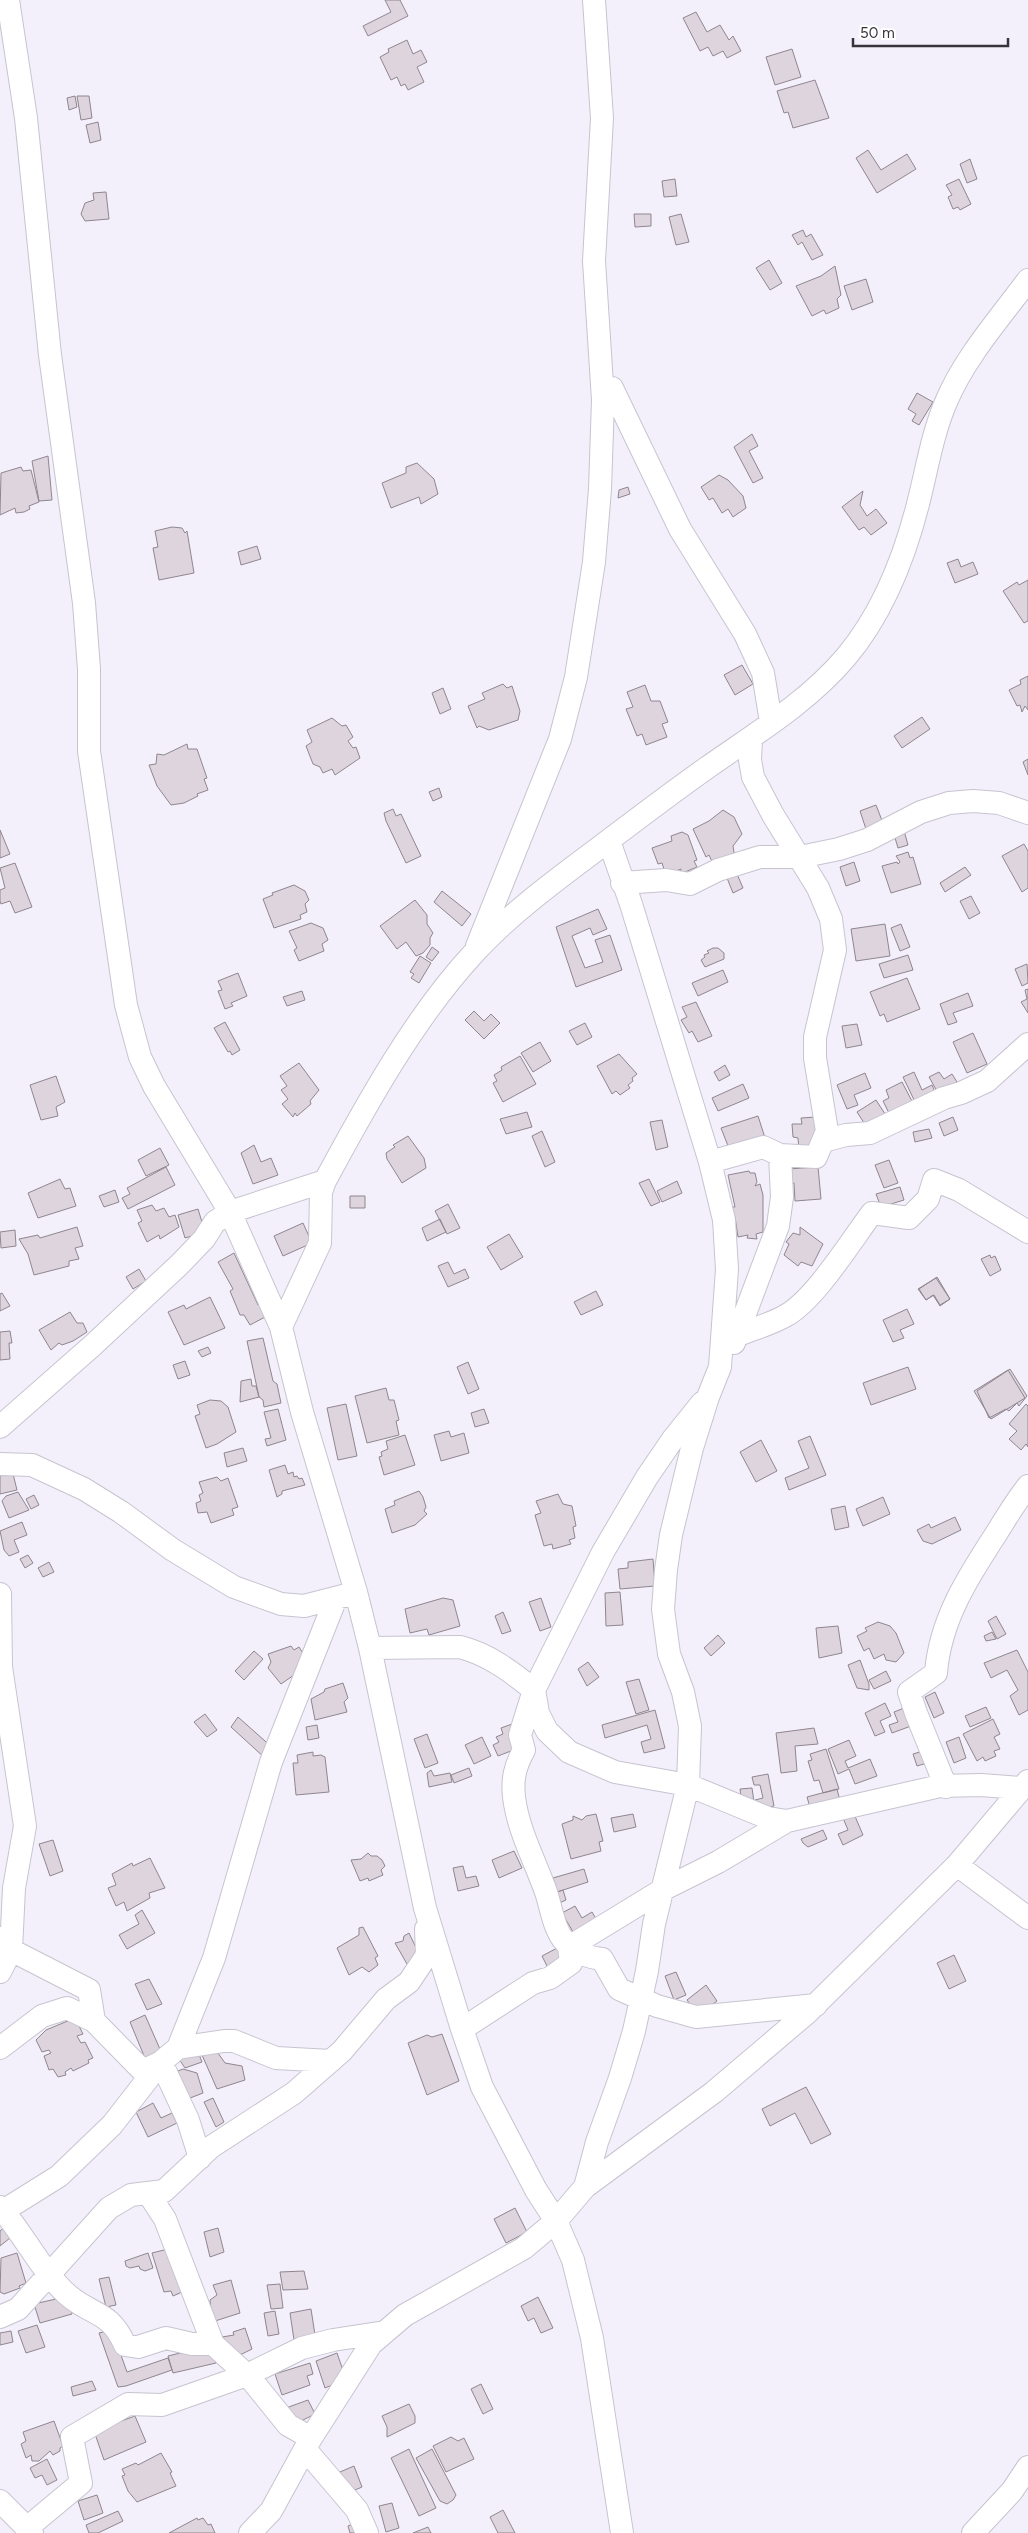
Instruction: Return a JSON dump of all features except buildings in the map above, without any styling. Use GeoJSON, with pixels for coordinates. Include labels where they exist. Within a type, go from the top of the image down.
{"type":"FeatureCollection","features":[{"type":"Feature","properties":{"kind":"street"},"geometry":{"type":"LineString","coordinates":[[8,0],[26,118],[50,355],[84,603],[89,669],[89,751],[126,1005],[140,1057],[154,1086],[230,1212],[281,1327],[346,1595],[370,1648],[425,1908],[462,2029],[482,2087],[536,2190],[556,2221],[573,2260],[592,2338],[622,2533]]}},
{"type":"Feature","properties":{"kind":"street"},"geometry":{"type":"LineString","coordinates":[[474,953],[560,739],[576,677],[594,562],[600,489],[602,400],[594,261],[602,118],[594,0]]}},
{"type":"Feature","properties":{"kind":"street"},"geometry":{"type":"LineString","coordinates":[[281,1327],[320,1243],[321,1192],[325,1181],[362,1112],[413,1032],[474,953],[524,908],[609,841],[751,738],[812,690],[838,665],[868,628],[889,590],[904,551],[918,504],[935,432],[947,400],[967,363],[1028,280]]}},
{"type":"Feature","properties":{"kind":"street"},"geometry":{"type":"LineString","coordinates":[[612,388],[680,529],[745,634],[763,673],[771,722]]}},
{"type":"Feature","properties":{"kind":"street"},"geometry":{"type":"LineString","coordinates":[[710,1162],[763,1147],[780,1155],[816,1157],[827,1131],[815,1058],[815,1038],[835,950],[831,919],[818,888],[773,815],[753,777],[750,760],[751,738]]}},
{"type":"Feature","properties":{"kind":"street"},"geometry":{"type":"LineString","coordinates":[[622,883],[666,880],[690,884],[718,870],[760,857],[800,857],[866,840],[921,812],[949,803],[973,801],[999,803],[1028,813]]}},
{"type":"Feature","properties":{"kind":"street"},"geometry":{"type":"LineString","coordinates":[[609,841],[710,1162],[724,1220],[727,1269],[720,1367]]}},
{"type":"Feature","properties":{"kind":"street"},"geometry":{"type":"LineString","coordinates":[[823,1142],[846,1135],[870,1133],[944,1098],[961,1093],[987,1081],[1028,1044]]}},
{"type":"Feature","properties":{"kind":"street"},"geometry":{"type":"LineString","coordinates":[[585,2187],[596,2142],[620,2078],[642,1999],[654,1924],[688,1785],[690,1726],[683,1692],[669,1654],[663,1609],[671,1535],[708,1397],[720,1367],[738,1335],[778,1226],[782,1196],[780,1155]]}},
{"type":"Feature","properties":{"kind":"street"},"geometry":{"type":"LineString","coordinates":[[738,1335],[786,1316],[805,1299],[826,1274],[872,1213],[909,1218],[928,1199],[934,1180],[959,1190],[1028,1232]]}},
{"type":"Feature","properties":{"kind":"street"},"geometry":{"type":"LineString","coordinates":[[0,1427],[99,1340],[195,1249],[215,1222],[230,1212],[325,1181]]}},
{"type":"Feature","properties":{"kind":"street"},"geometry":{"type":"LineString","coordinates":[[462,2029],[533,1983],[550,1978],[570,1963],[570,1947],[553,1918],[546,1893],[519,1821],[514,1797],[514,1769],[524,1750],[520,1734],[534,1690],[624,1514],[673,1439],[708,1397]]}},
{"type":"Feature","properties":{"kind":"street"},"geometry":{"type":"LineString","coordinates":[[0,1464],[32,1465],[84,1489],[121,1512],[173,1550],[234,1587],[281,1604],[304,1606],[346,1595]]}},
{"type":"Feature","properties":{"kind":"street"},"geometry":{"type":"LineString","coordinates":[[946,1787],[909,1692],[936,1673],[938,1654],[948,1618],[968,1577],[1028,1486]]}},
{"type":"Feature","properties":{"kind":"street"},"geometry":{"type":"LineString","coordinates":[[0,1594],[1,1667],[25,1826],[0,1972]]}},
{"type":"Feature","properties":{"kind":"street"},"geometry":{"type":"LineString","coordinates":[[214,2344],[192,2344],[166,2338],[138,2347],[125,2345],[118,2330],[107,2319],[69,2296],[2,2209],[59,2176],[112,2125],[170,2055],[214,1958],[271,1762],[346,1595]]}},
{"type":"Feature","properties":{"kind":"street"},"geometry":{"type":"LineString","coordinates":[[370,1648],[460,1647],[473,1650],[512,1672],[534,1690],[538,1712],[546,1731],[569,1752],[615,1772],[688,1785],[768,1818],[787,1821]]}},
{"type":"Feature","properties":{"kind":"street"},"geometry":{"type":"LineString","coordinates":[[570,1947],[664,1889],[718,1862],[787,1821],[940,1786],[1024,1784]]}},
{"type":"Feature","properties":{"kind":"street"},"geometry":{"type":"LineString","coordinates":[[250,2533],[271,2511],[308,2443],[371,2344],[405,2315],[524,2248],[556,2221],[585,2187],[714,2092],[816,2004],[957,1865],[1024,1784]]}},
{"type":"Feature","properties":{"kind":"street"},"geometry":{"type":"LineString","coordinates":[[957,1865],[1028,1918]]}},
{"type":"Feature","properties":{"kind":"street"},"geometry":{"type":"LineString","coordinates":[[0,2317],[18,2309],[109,2208],[131,2195],[164,2191],[219,2141],[294,2093],[331,2061],[368,2023],[386,1999],[408,1982],[427,1954],[425,1908]]}},
{"type":"Feature","properties":{"kind":"street"},"geometry":{"type":"LineString","coordinates":[[5,1944],[89,1990],[94,2021]]}},
{"type":"Feature","properties":{"kind":"street"},"geometry":{"type":"LineString","coordinates":[[570,1947],[591,1958],[602,1959],[619,1989],[673,2012],[696,2018],[816,2004]]}},
{"type":"Feature","properties":{"kind":"street"},"geometry":{"type":"LineString","coordinates":[[0,2048],[42,2016],[67,2008],[94,2021],[143,2071],[170,2055],[224,2041],[234,2041],[276,2058],[331,2061]]}},
{"type":"Feature","properties":{"kind":"street"},"geometry":{"type":"LineString","coordinates":[[170,2055],[200,2158]]}},
{"type":"Feature","properties":{"kind":"street"},"geometry":{"type":"LineString","coordinates":[[148,2193],[165,2219],[214,2344],[247,2375],[288,2425],[308,2443],[356,2510],[367,2533]]}},
{"type":"Feature","properties":{"kind":"street"},"geometry":{"type":"LineString","coordinates":[[0,2501],[29,2530],[82,2483],[72,2437],[128,2404],[162,2405],[247,2375],[302,2348],[333,2340],[385,2332]]}},
{"type":"Feature","properties":{"kind":"street"},"geometry":{"type":"LineString","coordinates":[[974,2533],[1012,2491],[1028,2467]]}}]}
